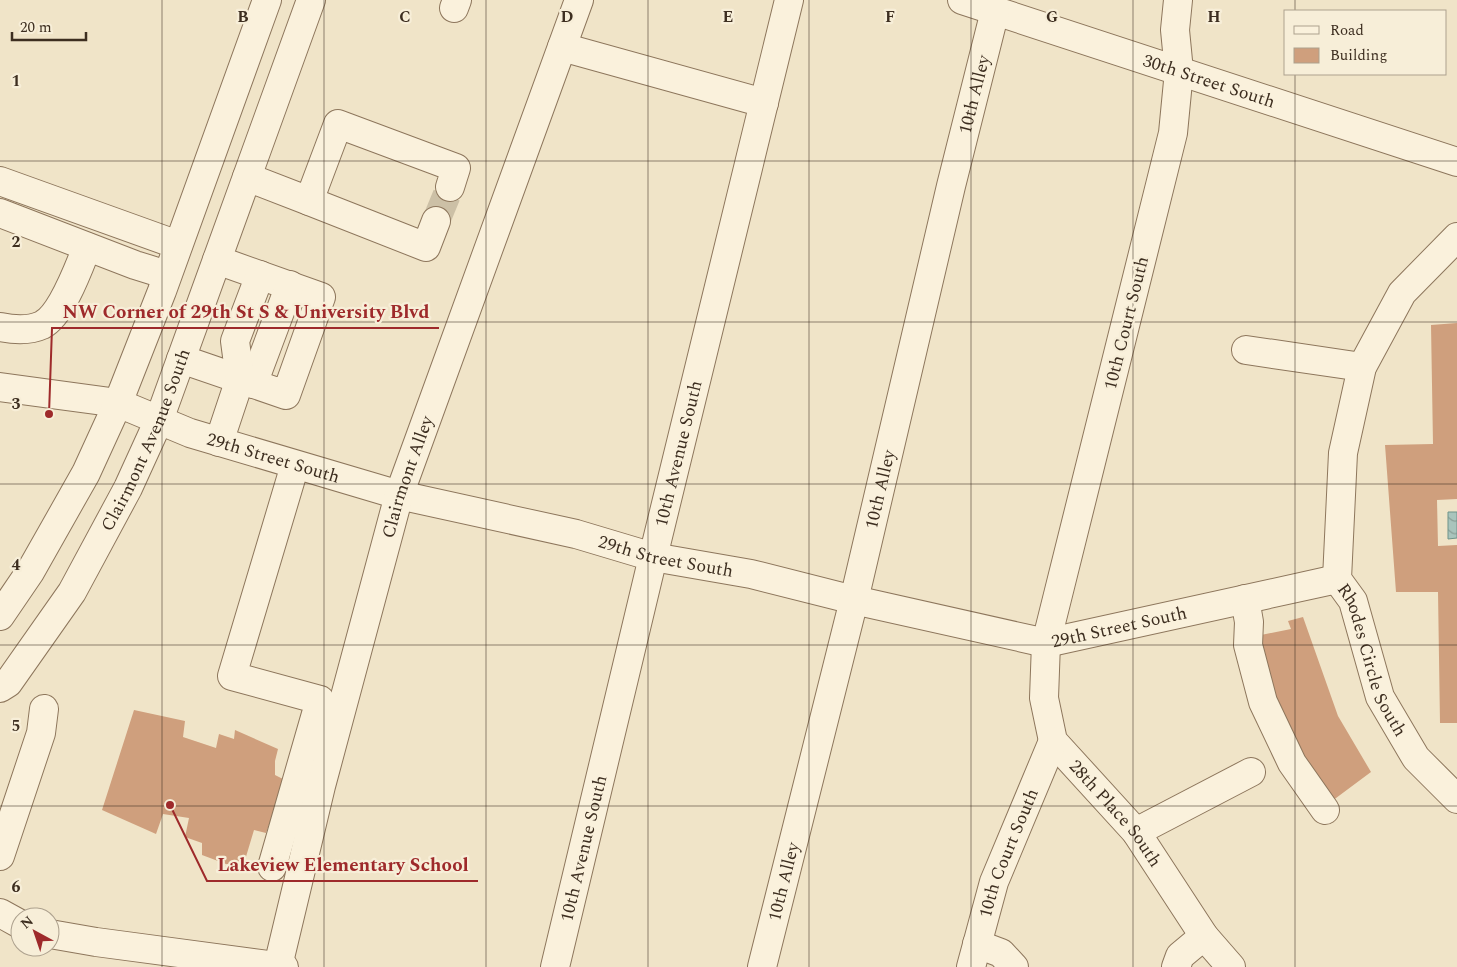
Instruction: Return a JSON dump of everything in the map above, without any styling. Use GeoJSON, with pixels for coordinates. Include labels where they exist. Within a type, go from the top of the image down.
{"type":"FeatureCollection","features":[{"type":"Feature","properties":{"kind":"street"},"geometry":{"type":"LineString","coordinates":[[0,616],[30,572],[86,474],[118,403],[167,275],[267,0]]}},
{"type":"Feature","properties":{"kind":"street","name":"Clairmont Avenue South"},"geometry":{"type":"LineString","coordinates":[[0,688],[8,683],[72,592],[128,488],[159,420],[311,0]]}},
{"type":"Feature","properties":{"kind":"street","name":"Clairmont Alley"},"geometry":{"type":"LineString","coordinates":[[281,967],[321,786],[400,495],[579,0]]}},
{"type":"Feature","properties":{"kind":"street","name":"10th Avenue South"},"geometry":{"type":"LineString","coordinates":[[555,967],[789,0]]}},
{"type":"Feature","properties":{"kind":"street","name":"30th Street South"},"geometry":{"type":"LineString","coordinates":[[962,0],[1457,162]]}},
{"type":"Feature","properties":{"kind":"street","name":"10th Court South"},"geometry":{"type":"LineString","coordinates":[[1046,643],[1174,132],[1179,71],[1175,30],[1178,0]]}},
{"type":"Feature","properties":{"kind":"street","name":"10th Alley"},"geometry":{"type":"LineString","coordinates":[[762,967],[854,600],[951,186],[995,11]]}},
{"type":"Feature","properties":{"kind":"street"},"geometry":{"type":"LineString","coordinates":[[562,47],[764,103]]}},
{"type":"Feature","properties":{"kind":"street"},"geometry":{"type":"LineString","coordinates":[[309,201],[338,124],[456,168],[450,187]]}},
{"type":"Feature","properties":{"kind":"street"},"geometry":{"type":"LineString","coordinates":[[247,178],[426,247],[436,221]]}},
{"type":"Feature","properties":{"kind":"street"},"geometry":{"type":"LineString","coordinates":[[0,181],[178,245]]}},
{"type":"Feature","properties":{"kind":"street"},"geometry":{"type":"LineString","coordinates":[[0,213],[87,247],[167,275]]}},
{"type":"Feature","properties":{"kind":"street","name":"Rhodes Circle South"},"geometry":{"type":"LineString","coordinates":[[1457,238],[1402,294],[1362,367],[1343,453],[1337,579],[1353,601],[1380,697],[1416,758],[1457,798]]}},
{"type":"Feature","properties":{"kind":"street"},"geometry":{"type":"LineString","coordinates":[[0,327],[15,330],[33,328],[44,324],[65,300],[87,247]]}},
{"type":"Feature","properties":{"kind":"street"},"geometry":{"type":"LineString","coordinates":[[181,359],[286,395],[321,297],[217,260]]}},
{"type":"Feature","properties":{"kind":"street"},"geometry":{"type":"LineString","coordinates":[[218,442],[247,381],[235,341],[260,275]]}},
{"type":"Feature","properties":{"kind":"street"},"geometry":{"type":"LineString","coordinates":[[1246,350],[1362,367]]}},
{"type":"Feature","properties":{"kind":"street","name":"29th Street South"},"geometry":{"type":"LineString","coordinates":[[0,387],[118,403],[190,434],[400,495],[576,534],[653,557],[751,574],[854,600],[1046,643],[1337,579]]}},
{"type":"Feature","properties":{"kind":"street"},"geometry":{"type":"LineString","coordinates":[[272,867],[320,700],[232,676],[296,464]]}},
{"type":"Feature","properties":{"kind":"street"},"geometry":{"type":"LineString","coordinates":[[1244,599],[1249,622],[1248,645],[1263,702],[1292,763],[1325,810]]}},
{"type":"Feature","properties":{"kind":"street"},"geometry":{"type":"LineString","coordinates":[[1046,643],[1044,698],[1053,741]]}},
{"type":"Feature","properties":{"kind":"street"},"geometry":{"type":"LineString","coordinates":[[0,856],[41,733],[44,709]]}},
{"type":"Feature","properties":{"kind":"street","name":"10th Court South"},"geometry":{"type":"LineString","coordinates":[[974,956],[994,882],[1053,741]]}},
{"type":"Feature","properties":{"kind":"street","name":"28th Place South"},"geometry":{"type":"LineString","coordinates":[[1053,741],[1136,832],[1204,936],[1232,967]]}},
{"type":"Feature","properties":{"kind":"street"},"geometry":{"type":"LineString","coordinates":[[1136,832],[1251,772]]}},
{"type":"Feature","properties":{"kind":"street"},"geometry":{"type":"LineString","coordinates":[[60,936],[281,967]]}},
{"type":"Feature","properties":{"kind":"street"},"geometry":{"type":"LineString","coordinates":[[1176,967],[1180,956],[1204,936]]}},
{"type":"Feature","properties":{"kind":"street"},"geometry":{"type":"LineString","coordinates":[[974,956],[1001,953],[1014,967]]}},
{"type":"Feature","properties":{"kind":"water"},"geometry":{"type":"Polygon","coordinates":[[[1448,512],[1457,512],[1457,538],[1448,539],[1448,512]]]}},
{"type":"Feature","properties":{"kind":"building"},"geometry":{"type":"Polygon","coordinates":[[[1457,323],[1457,499],[1437,500],[1438,546],[1457,545],[1457,723],[1440,723],[1438,592],[1396,592],[1385,445],[1433,444],[1431,325],[1457,323]]]}},
{"type":"Feature","properties":{"kind":"building"},"geometry":{"type":"Polygon","coordinates":[[[1303,617],[1338,716],[1371,772],[1332,801],[1287,733],[1256,636],[1291,629],[1288,621],[1303,617]]]}},
{"type":"Feature","properties":{"kind":"building"},"geometry":{"type":"Polygon","coordinates":[[[134,710],[185,721],[183,737],[216,748],[219,734],[234,739],[235,730],[278,749],[275,761],[275,775],[285,780],[266,833],[254,830],[242,870],[202,855],[202,843],[185,837],[189,818],[163,814],[156,834],[102,810],[134,710]]]}},
{"type":"Feature","properties":{"kind":"tunnel"},"geometry":{"type":"LineString","coordinates":[[436,221],[450,187]]}},
{"type":"Feature","properties":{"kind":"place","name":"NW Corner of 29th St S & University Blvd"},"geometry":{"type":"Point","coordinates":[49,414]}},
{"type":"Feature","properties":{"kind":"place","name":"Lakeview Elementary School"},"geometry":{"type":"Point","coordinates":[170,805]}}]}
